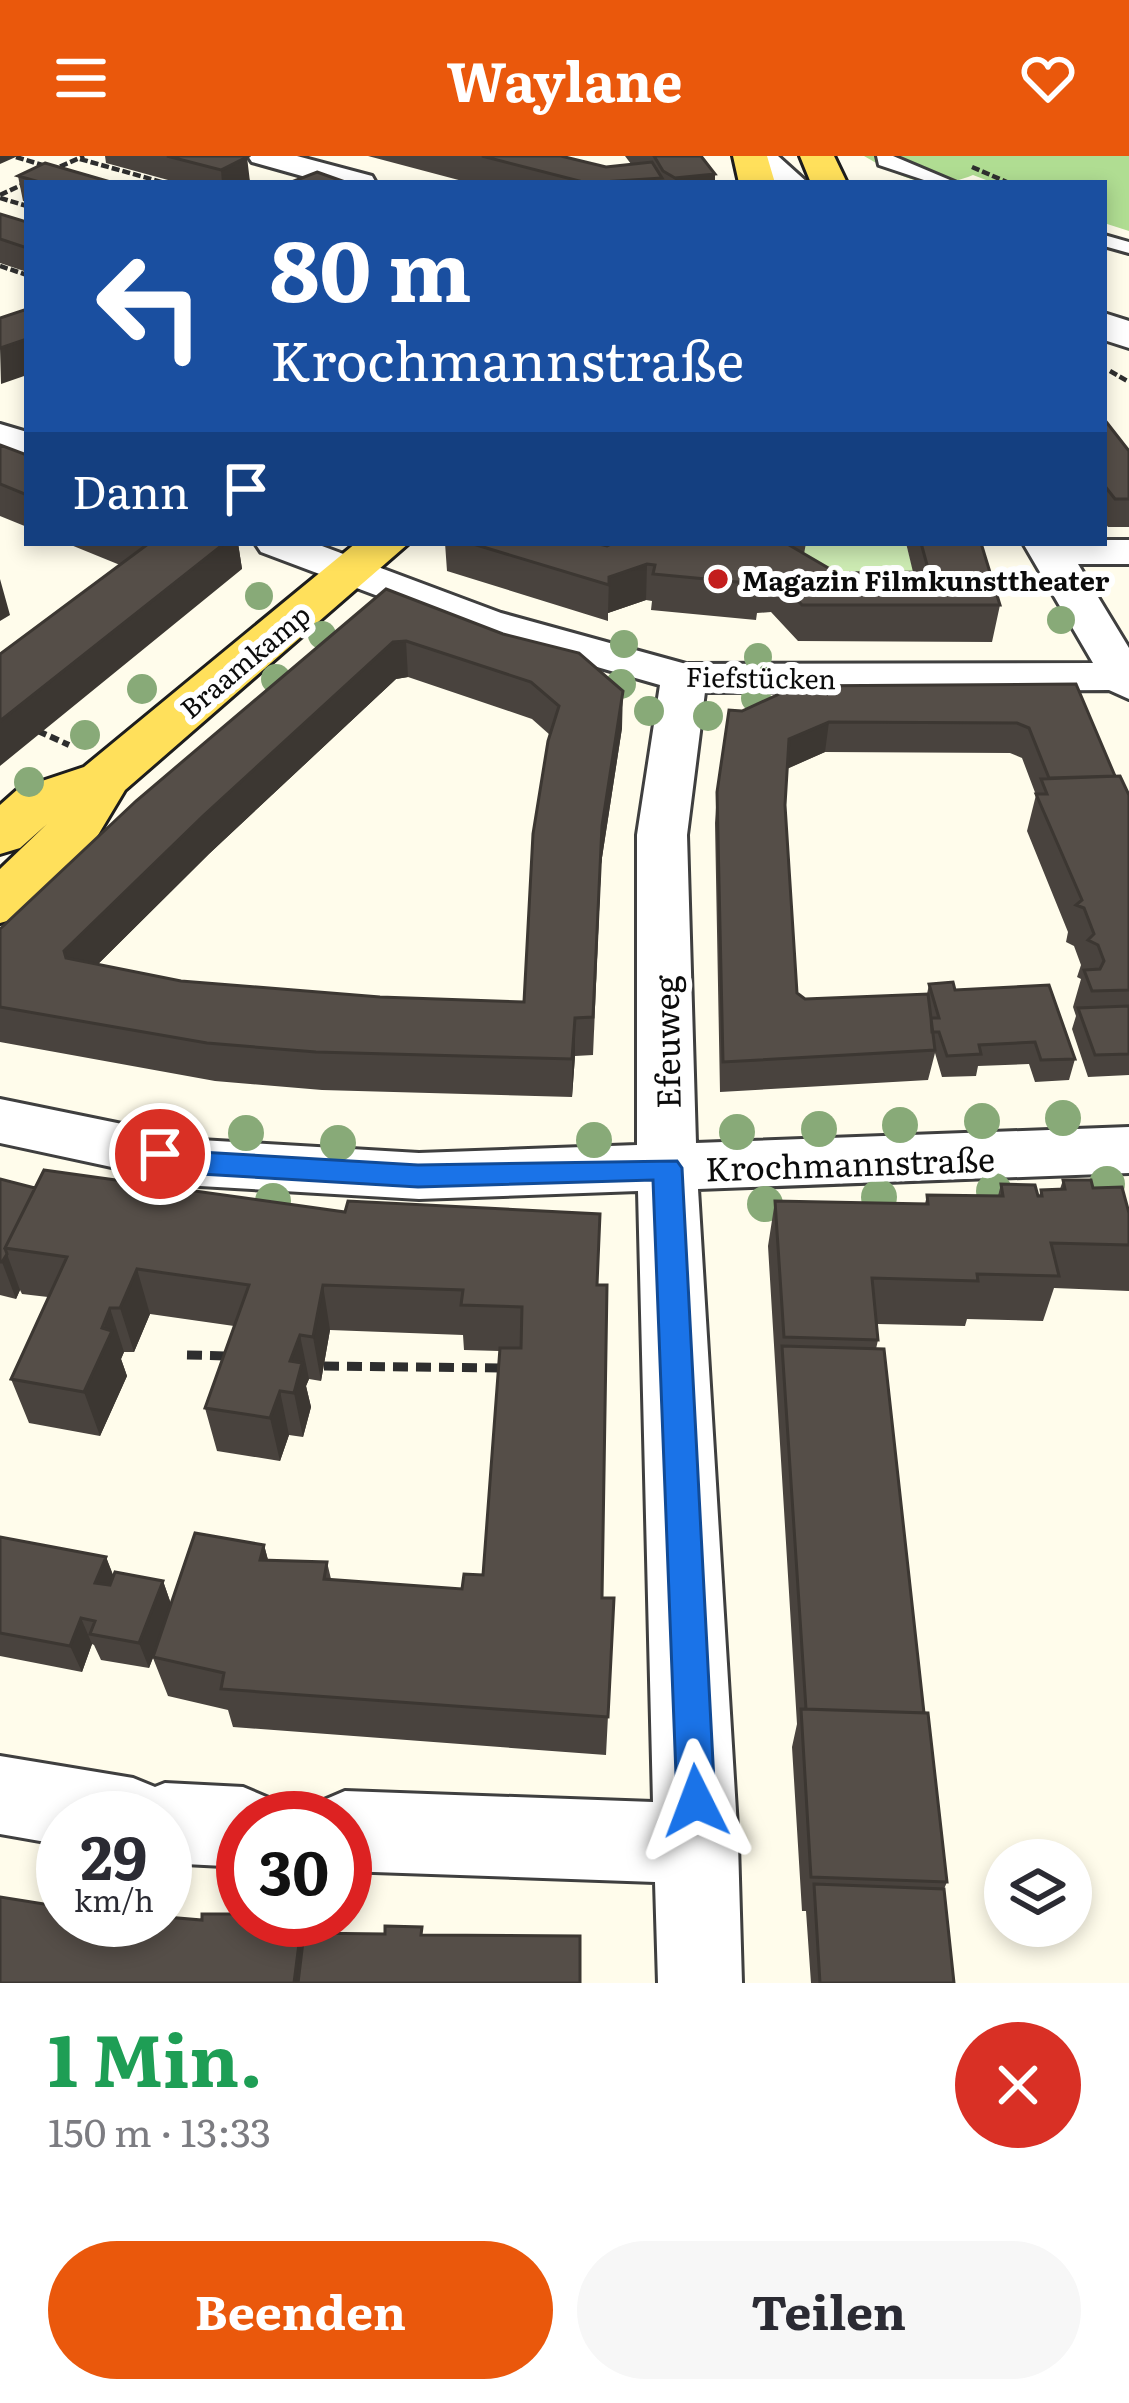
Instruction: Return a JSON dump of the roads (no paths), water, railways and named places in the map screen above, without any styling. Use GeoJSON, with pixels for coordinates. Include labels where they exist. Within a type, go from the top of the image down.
{"type":"FeatureCollection","features":[{"type":"Feature","properties":{"kind":"main road","name":"Braamkamp"},"geometry":{"type":"LineString","coordinates":[[0,903],[65,842],[104,778],[366,557]]}},
{"type":"Feature","properties":{"kind":"main road","name":"Braamkamp"},"geometry":{"type":"LineString","coordinates":[[0,835],[38,802],[104,778]]}},
{"type":"Feature","properties":{"kind":"street"},"geometry":{"type":"LineString","coordinates":[[262,156],[350,180]]}},
{"type":"Feature","properties":{"kind":"street"},"geometry":{"type":"LineString","coordinates":[[753,156],[786,180]]}},
{"type":"Feature","properties":{"kind":"street"},"geometry":{"type":"LineString","coordinates":[[817,156],[845,180]]}},
{"type":"Feature","properties":{"kind":"street","name":"Fiefstücken"},"geometry":{"type":"LineString","coordinates":[[295,546],[366,557],[486,622],[684,678],[1127,681]]}},
{"type":"Feature","properties":{"kind":"street"},"geometry":{"type":"LineString","coordinates":[[1048,548],[1129,552]]}},
{"type":"Feature","properties":{"kind":"street"},"geometry":{"type":"LineString","coordinates":[[1048,548],[1127,681]]}},
{"type":"Feature","properties":{"kind":"street","name":"Efeuweg"},"geometry":{"type":"LineString","coordinates":[[684,678],[662,835],[667,1168],[698,1844],[700,1983]]}},
{"type":"Feature","properties":{"kind":"street","name":"Krochmannstraße"},"geometry":{"type":"LineString","coordinates":[[0,1121],[200,1163],[418,1176],[1129,1150]]}},
{"type":"Feature","properties":{"kind":"street"},"geometry":{"type":"LineString","coordinates":[[0,1795],[36,1801]]}},
{"type":"Feature","properties":{"kind":"street"},"geometry":{"type":"LineString","coordinates":[[372,1832],[698,1844]]}},
{"type":"Feature","properties":{"kind":"lane"},"geometry":{"type":"LineString","coordinates":[[885,156],[893,167],[942,180]]}},
{"type":"Feature","properties":{"kind":"lane"},"geometry":{"type":"LineString","coordinates":[[932,157],[942,180]]}},
{"type":"Feature","properties":{"kind":"place","name":"Magazin Filmkunsttheater"},"geometry":{"type":"Point","coordinates":[718,579]}}]}
